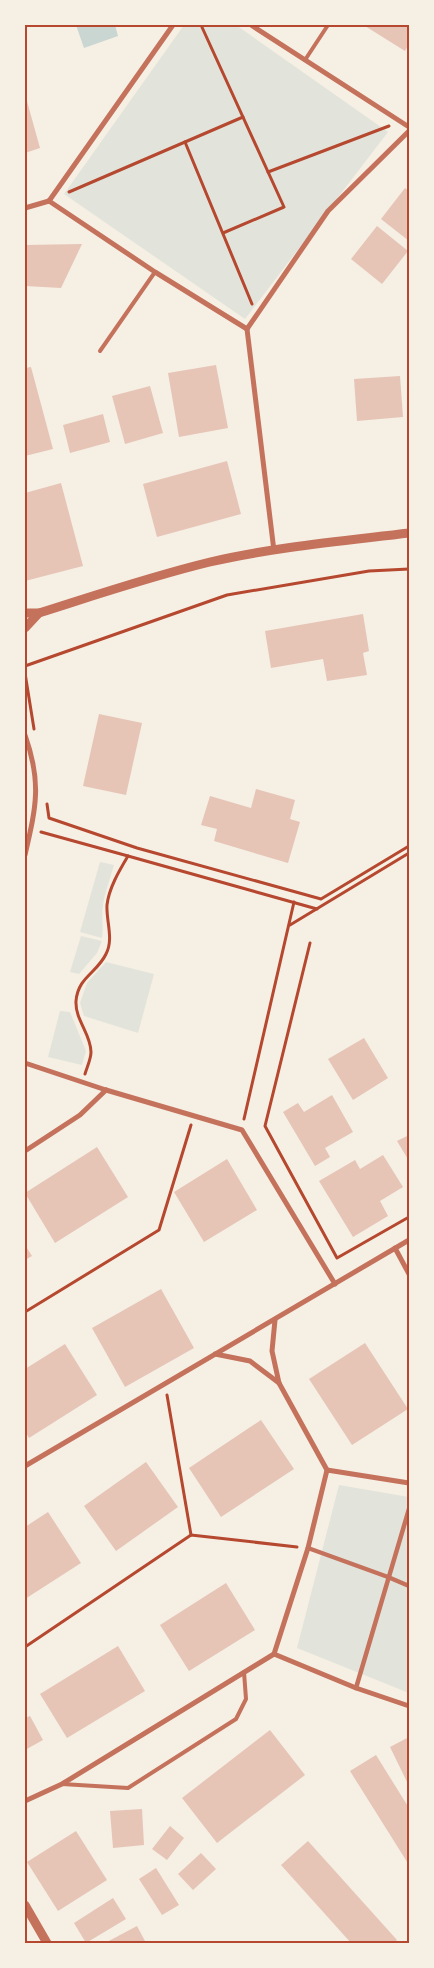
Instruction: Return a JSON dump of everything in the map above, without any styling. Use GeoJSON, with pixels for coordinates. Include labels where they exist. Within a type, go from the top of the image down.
{"type":"FeatureCollection","features":[{"type":"Feature","properties":{"kind":"street"},"geometry":{"type":"LineString","coordinates":[[25,208],[49,201],[173,25]]}},
{"type":"Feature","properties":{"kind":"street"},"geometry":{"type":"LineString","coordinates":[[251,25],[409,127]]}},
{"type":"Feature","properties":{"kind":"street"},"geometry":{"type":"LineString","coordinates":[[274,551],[247,329],[328,211],[409,131]]}},
{"type":"Feature","properties":{"kind":"street"},"geometry":{"type":"LineString","coordinates":[[49,201],[154,272],[247,329]]}},
{"type":"Feature","properties":{"kind":"street"},"geometry":{"type":"LineString","coordinates":[[25,613],[39,613],[156,576],[212,562],[274,551],[409,533]]}},
{"type":"Feature","properties":{"kind":"street"},"geometry":{"type":"LineString","coordinates":[[25,628],[39,613]]}},
{"type":"Feature","properties":{"kind":"street"},"geometry":{"type":"LineString","coordinates":[[25,735],[36,775],[36,807],[25,855]]}},
{"type":"Feature","properties":{"kind":"street"},"geometry":{"type":"LineString","coordinates":[[25,1063],[106,1090],[242,1130],[335,1284]]}},
{"type":"Feature","properties":{"kind":"street"},"geometry":{"type":"LineString","coordinates":[[25,1151],[80,1115],[106,1090]]}},
{"type":"Feature","properties":{"kind":"street"},"geometry":{"type":"LineString","coordinates":[[25,1466],[409,1240]]}},
{"type":"Feature","properties":{"kind":"street"},"geometry":{"type":"LineString","coordinates":[[395,1248],[409,1274]]}},
{"type":"Feature","properties":{"kind":"street"},"geometry":{"type":"LineString","coordinates":[[25,1801],[62,1784],[274,1654],[308,1548],[327,1470],[279,1383],[272,1351],[275,1320]]}},
{"type":"Feature","properties":{"kind":"street"},"geometry":{"type":"LineString","coordinates":[[215,1354],[250,1361],[279,1383]]}},
{"type":"Feature","properties":{"kind":"street"},"geometry":{"type":"LineString","coordinates":[[327,1470],[409,1482]]}},
{"type":"Feature","properties":{"kind":"street"},"geometry":{"type":"LineString","coordinates":[[356,1688],[409,1510]]}},
{"type":"Feature","properties":{"kind":"street"},"geometry":{"type":"LineString","coordinates":[[308,1548],[388,1576],[409,1586]]}},
{"type":"Feature","properties":{"kind":"street"},"geometry":{"type":"LineString","coordinates":[[274,1654],[356,1688],[409,1706]]}},
{"type":"Feature","properties":{"kind":"street"},"geometry":{"type":"LineString","coordinates":[[25,1904],[47,1943]]}},
{"type":"Feature","properties":{"kind":"lane"},"geometry":{"type":"LineString","coordinates":[[305,60],[328,25]]}},
{"type":"Feature","properties":{"kind":"lane"},"geometry":{"type":"LineString","coordinates":[[100,351],[154,272]]}},
{"type":"Feature","properties":{"kind":"lane"},"geometry":{"type":"LineString","coordinates":[[62,1784],[128,1788],[236,1719],[246,1699],[244,1672]]}},
{"type":"Feature","properties":{"kind":"path"},"geometry":{"type":"LineString","coordinates":[[201,25],[284,207],[223,233]]}},
{"type":"Feature","properties":{"kind":"path"},"geometry":{"type":"LineString","coordinates":[[49,201],[243,117]]}},
{"type":"Feature","properties":{"kind":"path"},"geometry":{"type":"LineString","coordinates":[[268,172],[402,122]]}},
{"type":"Feature","properties":{"kind":"path"},"geometry":{"type":"LineString","coordinates":[[185,142],[257,316]]}},
{"type":"Feature","properties":{"kind":"path"},"geometry":{"type":"LineString","coordinates":[[25,666],[227,595],[370,571],[409,570]]}},
{"type":"Feature","properties":{"kind":"path"},"geometry":{"type":"LineString","coordinates":[[25,673],[35,731]]}},
{"type":"Feature","properties":{"kind":"path"},"geometry":{"type":"LineString","coordinates":[[46,799],[49,818],[138,848],[321,899],[409,846]]}},
{"type":"Feature","properties":{"kind":"path"},"geometry":{"type":"LineString","coordinates":[[31,829],[317,908]]}},
{"type":"Feature","properties":{"kind":"path"},"geometry":{"type":"LineString","coordinates":[[289,925],[409,853]]}},
{"type":"Feature","properties":{"kind":"path"},"geometry":{"type":"LineString","coordinates":[[83,1082],[92,1053],[90,1043],[76,1011],[76,999],[80,984],[107,954],[110,933],[107,906],[119,872],[128,856]]}},
{"type":"Feature","properties":{"kind":"path"},"geometry":{"type":"LineString","coordinates":[[242,1130],[294,902]]}},
{"type":"Feature","properties":{"kind":"path"},"geometry":{"type":"LineString","coordinates":[[310,943],[265,1126],[337,1258],[409,1217]]}},
{"type":"Feature","properties":{"kind":"path"},"geometry":{"type":"LineString","coordinates":[[25,1312],[159,1230],[194,1116]]}},
{"type":"Feature","properties":{"kind":"path"},"geometry":{"type":"LineString","coordinates":[[165,1384],[191,1535]]}},
{"type":"Feature","properties":{"kind":"path"},"geometry":{"type":"LineString","coordinates":[[25,1647],[191,1535],[308,1548]]}},
{"type":"Feature","properties":{"kind":"shaded area"},"geometry":{"type":"Polygon","coordinates":[[[76,25],[115,25],[118,36],[84,48],[76,25]]]}},
{"type":"Feature","properties":{"kind":"shaded area"},"geometry":{"type":"Polygon","coordinates":[[[184,25],[236,25],[388,132],[245,319],[64,194],[184,25]]]}},
{"type":"Feature","properties":{"kind":"shaded area"},"geometry":{"type":"Polygon","coordinates":[[[100,862],[114,865],[103,905],[102,938],[80,932],[100,862]]]}},
{"type":"Feature","properties":{"kind":"shaded area"},"geometry":{"type":"Polygon","coordinates":[[[81,936],[102,941],[97,953],[79,974],[70,972],[81,936]]]}},
{"type":"Feature","properties":{"kind":"shaded area"},"geometry":{"type":"Polygon","coordinates":[[[106,962],[154,974],[138,1033],[84,1016],[80,1003],[87,983],[106,962]]]}},
{"type":"Feature","properties":{"kind":"shaded area"},"geometry":{"type":"Polygon","coordinates":[[[60,1011],[70,1012],[86,1051],[82,1065],[48,1057],[60,1011]]]}},
{"type":"Feature","properties":{"kind":"shaded area"},"geometry":{"type":"Polygon","coordinates":[[[339,1485],[409,1497],[409,1693],[297,1648],[339,1485]]]}},
{"type":"Feature","properties":{"kind":"building"},"geometry":{"type":"Polygon","coordinates":[[[366,25],[409,25],[409,44],[405,51],[366,25]]]}},
{"type":"Feature","properties":{"kind":"building"},"geometry":{"type":"Polygon","coordinates":[[[25,94],[40,148],[25,153],[25,94]]]}},
{"type":"Feature","properties":{"kind":"building"},"geometry":{"type":"Polygon","coordinates":[[[405,188],[409,191],[409,241],[381,219],[405,188]]]}},
{"type":"Feature","properties":{"kind":"building"},"geometry":{"type":"Polygon","coordinates":[[[377,226],[408,251],[382,284],[351,259],[377,226]]]}},
{"type":"Feature","properties":{"kind":"building"},"geometry":{"type":"Polygon","coordinates":[[[82,244],[61,288],[25,286],[25,245],[82,244]]]}},
{"type":"Feature","properties":{"kind":"building"},"geometry":{"type":"Polygon","coordinates":[[[216,365],[228,428],[179,437],[168,373],[216,365]]]}},
{"type":"Feature","properties":{"kind":"building"},"geometry":{"type":"Polygon","coordinates":[[[31,367],[53,449],[25,456],[25,368],[31,367]]]}},
{"type":"Feature","properties":{"kind":"building"},"geometry":{"type":"Polygon","coordinates":[[[400,376],[403,417],[357,421],[354,379],[400,376]]]}},
{"type":"Feature","properties":{"kind":"building"},"geometry":{"type":"Polygon","coordinates":[[[150,386],[163,433],[125,444],[112,396],[150,386]]]}},
{"type":"Feature","properties":{"kind":"building"},"geometry":{"type":"Polygon","coordinates":[[[103,414],[110,442],[70,453],[63,425],[103,414]]]}},
{"type":"Feature","properties":{"kind":"building"},"geometry":{"type":"Polygon","coordinates":[[[227,461],[241,514],[157,537],[143,484],[227,461]]]}},
{"type":"Feature","properties":{"kind":"building"},"geometry":{"type":"Polygon","coordinates":[[[61,483],[83,566],[25,581],[25,493],[61,483]]]}},
{"type":"Feature","properties":{"kind":"building"},"geometry":{"type":"Polygon","coordinates":[[[363,614],[369,651],[363,653],[367,675],[327,681],[323,659],[271,668],[265,631],[363,614]]]}},
{"type":"Feature","properties":{"kind":"building"},"geometry":{"type":"Polygon","coordinates":[[[99,714],[142,723],[126,795],[83,786],[99,714]]]}},
{"type":"Feature","properties":{"kind":"building"},"geometry":{"type":"Polygon","coordinates":[[[256,789],[295,800],[290,819],[300,822],[288,863],[214,841],[217,829],[201,825],[210,796],[251,808],[256,789]]]}},
{"type":"Feature","properties":{"kind":"building"},"geometry":{"type":"Polygon","coordinates":[[[364,1038],[388,1078],[353,1100],[328,1059],[364,1038]]]}},
{"type":"Feature","properties":{"kind":"building"},"geometry":{"type":"Polygon","coordinates":[[[332,1095],[353,1132],[325,1148],[330,1157],[315,1166],[283,1112],[298,1103],[304,1112],[332,1095]]]}},
{"type":"Feature","properties":{"kind":"building"},"geometry":{"type":"Polygon","coordinates":[[[409,1135],[409,1161],[397,1141],[409,1135]]]}},
{"type":"Feature","properties":{"kind":"building"},"geometry":{"type":"Polygon","coordinates":[[[97,1147],[128,1197],[55,1243],[25,1193],[97,1147]]]}},
{"type":"Feature","properties":{"kind":"building"},"geometry":{"type":"Polygon","coordinates":[[[383,1155],[403,1187],[380,1201],[388,1216],[353,1237],[319,1181],[355,1160],[360,1169],[383,1155]]]}},
{"type":"Feature","properties":{"kind":"building"},"geometry":{"type":"Polygon","coordinates":[[[227,1159],[257,1210],[204,1242],[174,1192],[227,1159]]]}},
{"type":"Feature","properties":{"kind":"building"},"geometry":{"type":"Polygon","coordinates":[[[25,1245],[32,1256],[25,1260],[25,1245]]]}},
{"type":"Feature","properties":{"kind":"building"},"geometry":{"type":"Polygon","coordinates":[[[161,1289],[194,1348],[125,1387],[92,1328],[161,1289]]]}},
{"type":"Feature","properties":{"kind":"building"},"geometry":{"type":"Polygon","coordinates":[[[365,1343],[408,1409],[352,1445],[309,1379],[365,1343]]]}},
{"type":"Feature","properties":{"kind":"building"},"geometry":{"type":"Polygon","coordinates":[[[65,1344],[97,1395],[29,1438],[25,1431],[25,1369],[65,1344]]]}},
{"type":"Feature","properties":{"kind":"building"},"geometry":{"type":"Polygon","coordinates":[[[261,1420],[294,1469],[221,1517],[189,1468],[261,1420]]]}},
{"type":"Feature","properties":{"kind":"building"},"geometry":{"type":"Polygon","coordinates":[[[146,1462],[178,1507],[116,1551],[84,1506],[146,1462]]]}},
{"type":"Feature","properties":{"kind":"building"},"geometry":{"type":"Polygon","coordinates":[[[48,1512],[81,1563],[25,1599],[25,1527],[48,1512]]]}},
{"type":"Feature","properties":{"kind":"building"},"geometry":{"type":"Polygon","coordinates":[[[226,1583],[255,1630],[189,1671],[160,1625],[226,1583]]]}},
{"type":"Feature","properties":{"kind":"building"},"geometry":{"type":"Polygon","coordinates":[[[118,1646],[145,1691],[67,1738],[40,1694],[118,1646]]]}},
{"type":"Feature","properties":{"kind":"building"},"geometry":{"type":"Polygon","coordinates":[[[30,1716],[43,1740],[25,1750],[25,1718],[30,1716]]]}},
{"type":"Feature","properties":{"kind":"building"},"geometry":{"type":"Polygon","coordinates":[[[270,1730],[305,1775],[217,1843],[182,1798],[270,1730]]]}},
{"type":"Feature","properties":{"kind":"building"},"geometry":{"type":"Polygon","coordinates":[[[409,1737],[409,1786],[390,1747],[409,1737]]]}},
{"type":"Feature","properties":{"kind":"building"},"geometry":{"type":"Polygon","coordinates":[[[376,1755],[409,1808],[409,1865],[350,1771],[376,1755]]]}},
{"type":"Feature","properties":{"kind":"building"},"geometry":{"type":"Polygon","coordinates":[[[142,1809],[144,1845],[113,1848],[110,1811],[142,1809]]]}},
{"type":"Feature","properties":{"kind":"building"},"geometry":{"type":"Polygon","coordinates":[[[170,1826],[184,1838],[167,1860],[152,1849],[170,1826]]]}},
{"type":"Feature","properties":{"kind":"building"},"geometry":{"type":"Polygon","coordinates":[[[76,1831],[107,1880],[58,1911],[27,1862],[76,1831]]]}},
{"type":"Feature","properties":{"kind":"building"},"geometry":{"type":"Polygon","coordinates":[[[308,1841],[397,1940],[394,1943],[351,1943],[281,1865],[308,1841]]]}},
{"type":"Feature","properties":{"kind":"building"},"geometry":{"type":"Polygon","coordinates":[[[201,1853],[216,1869],[193,1890],[178,1874],[201,1853]]]}},
{"type":"Feature","properties":{"kind":"building"},"geometry":{"type":"Polygon","coordinates":[[[156,1868],[179,1905],[162,1915],[139,1879],[156,1868]]]}},
{"type":"Feature","properties":{"kind":"building"},"geometry":{"type":"Polygon","coordinates":[[[113,1898],[126,1919],[86,1943],[74,1923],[113,1898]]]}},
{"type":"Feature","properties":{"kind":"building"},"geometry":{"type":"Polygon","coordinates":[[[137,1926],[146,1943],[105,1943],[137,1926]]]}}]}
